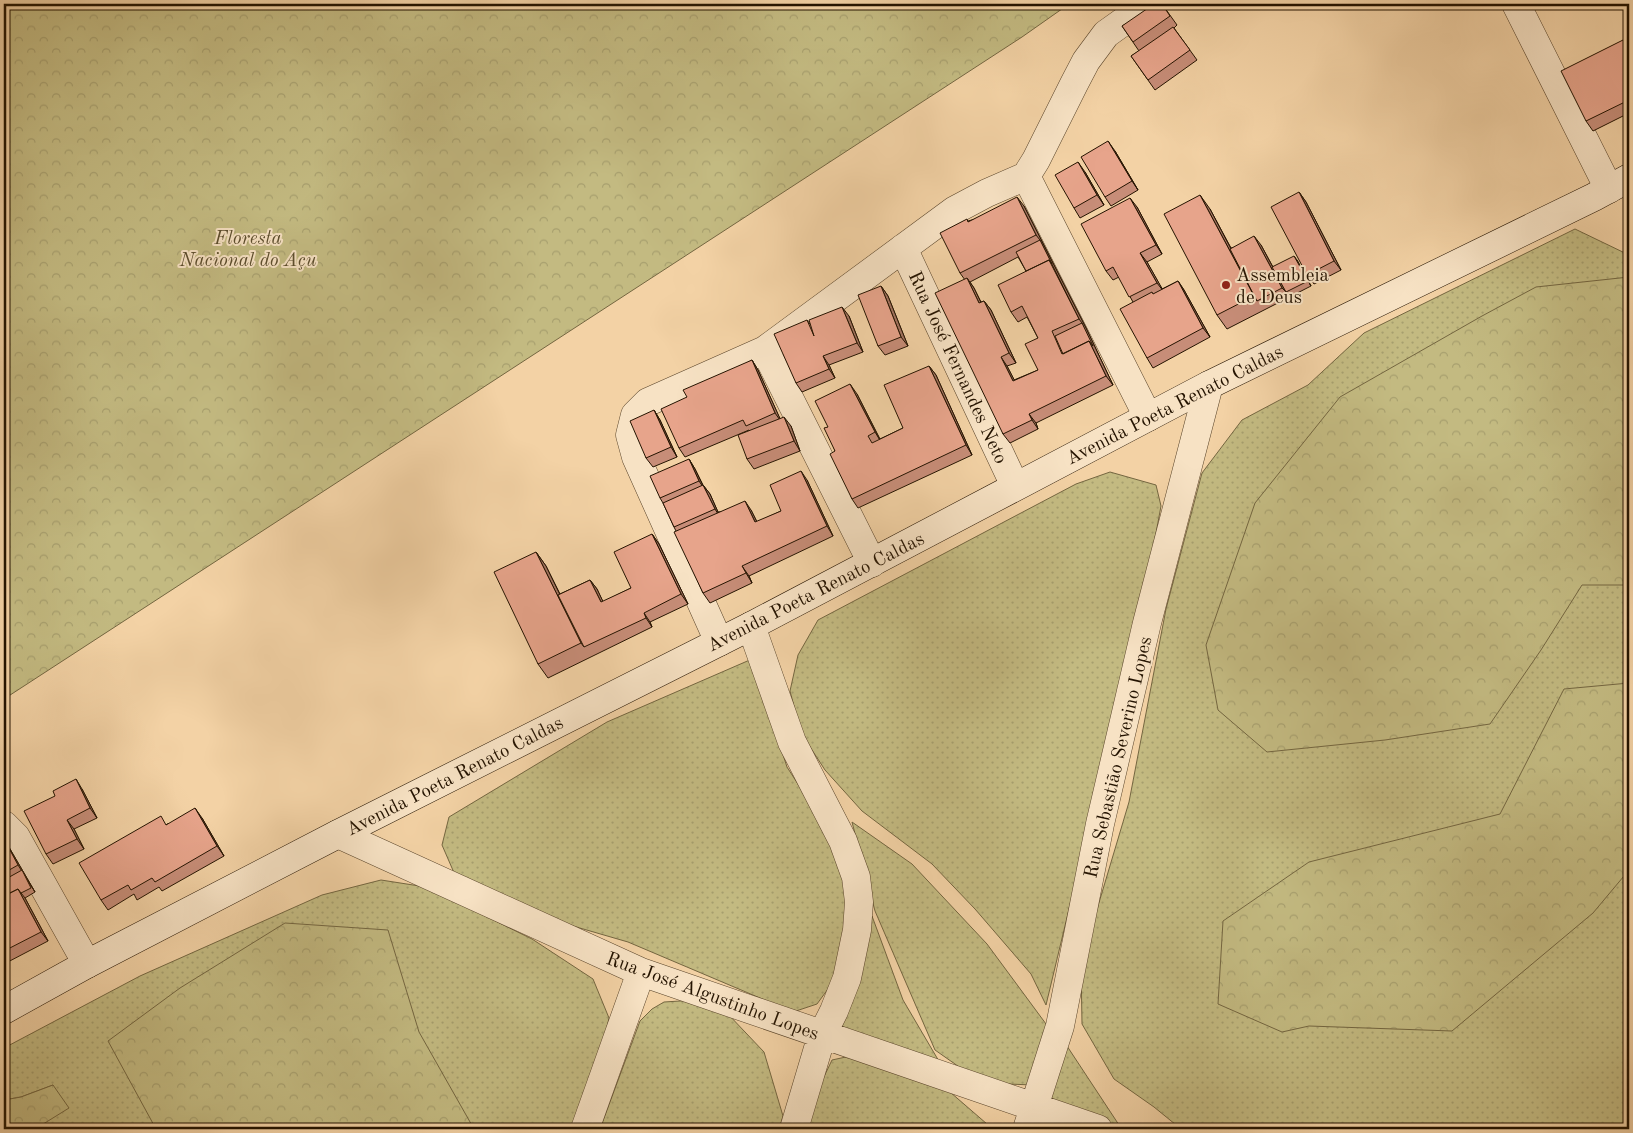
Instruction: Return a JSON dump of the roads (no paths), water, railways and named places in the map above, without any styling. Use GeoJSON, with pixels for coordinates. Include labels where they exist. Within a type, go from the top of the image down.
{"type":"FeatureCollection","features":[{"type":"Feature","properties":{"kind":"street"},"geometry":{"type":"LineString","coordinates":[[719,642],[636,457],[630,435],[635,414],[648,402],[765,350],[956,210],[987,193],[1026,176],[1086,61],[1106,34],[1148,4]]}},
{"type":"Feature","properties":{"kind":"street"},"geometry":{"type":"LineString","coordinates":[[1516,4],[1619,183]]}},
{"type":"Feature","properties":{"kind":"street"},"geometry":{"type":"LineString","coordinates":[[1026,176],[1148,417]]}},
{"type":"Feature","properties":{"kind":"street","name":"Avenida Poeta Renato Caldas"},"geometry":{"type":"LineString","coordinates":[[4,1010],[87,964],[338,834],[751,626],[1209,385],[1619,183]]}},
{"type":"Feature","properties":{"kind":"street","name":"Rua José Fernandes Neto"},"geometry":{"type":"LineString","coordinates":[[903,248],[1015,486]]}},
{"type":"Feature","properties":{"kind":"street"},"geometry":{"type":"LineString","coordinates":[[765,350],[872,563]]}},
{"type":"Feature","properties":{"kind":"street","name":"Rua Sebastião Severino Lopes"},"geometry":{"type":"LineString","coordinates":[[1031,1118],[1060,1026],[1102,815],[1147,623],[1209,385]]}},
{"type":"Feature","properties":{"kind":"street"},"geometry":{"type":"LineString","coordinates":[[751,626],[778,697],[792,742],[843,841],[856,877],[859,902],[847,978],[822,1035],[794,1129]]}},
{"type":"Feature","properties":{"kind":"street"},"geometry":{"type":"LineString","coordinates":[[10,831],[87,964]]}},
{"type":"Feature","properties":{"kind":"street","name":"Rua José Algustinho Lopes"},"geometry":{"type":"LineString","coordinates":[[338,834],[641,972],[822,1035],[1031,1118],[1098,1129]]}},
{"type":"Feature","properties":{"kind":"street"},"geometry":{"type":"LineString","coordinates":[[585,1129],[641,972]]}},
{"type":"Feature","properties":{"kind":"place","name":"Assembleia de Deus"},"geometry":{"type":"Point","coordinates":[1226,285]}},
{"type":"Feature","properties":{"kind":"park label","name":"Floresta Nacional do Açu"},"geometry":{"type":"Point","coordinates":[248,248]}}]}
